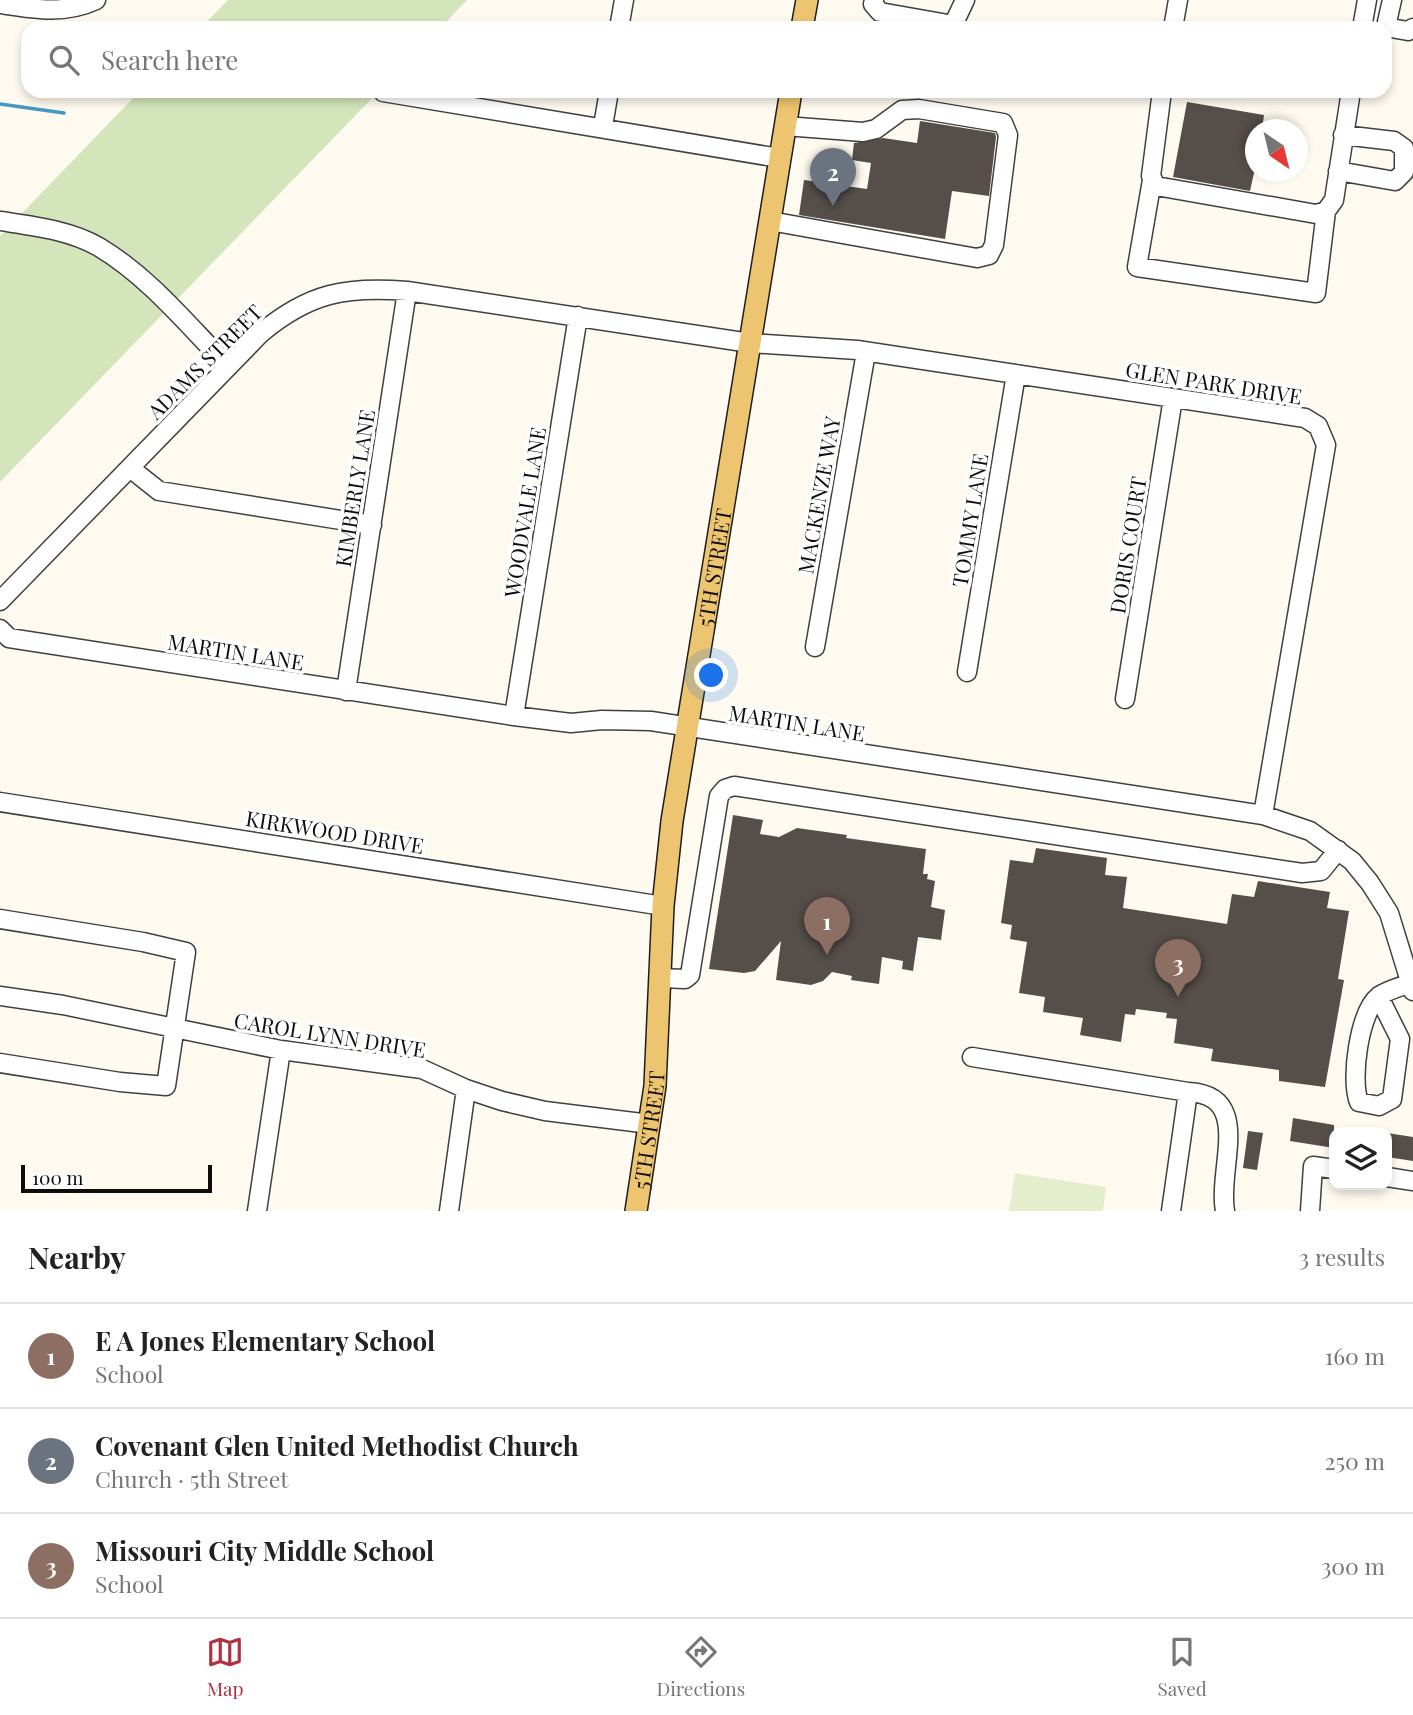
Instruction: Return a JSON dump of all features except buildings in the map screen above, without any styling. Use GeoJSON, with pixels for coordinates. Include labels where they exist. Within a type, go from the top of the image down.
{"type":"FeatureCollection","features":[{"type":"Feature","properties":{"kind":"main road"},"geometry":{"type":"LineString","coordinates":[[803,21],[807,0]]}},
{"type":"Feature","properties":{"kind":"main road","name":"5TH STREET"},"geometry":{"type":"LineString","coordinates":[[636,1211],[650,1124],[663,906],[687,728],[790,98]]}},
{"type":"Feature","properties":{"kind":"street"},"geometry":{"type":"LineString","coordinates":[[0,4],[68,10],[96,0]]}},
{"type":"Feature","properties":{"kind":"street"},"geometry":{"type":"LineString","coordinates":[[620,21],[624,0]]}},
{"type":"Feature","properties":{"kind":"street"},"geometry":{"type":"LineString","coordinates":[[874,0],[873,4],[880,12],[930,21]]}},
{"type":"Feature","properties":{"kind":"street"},"geometry":{"type":"LineString","coordinates":[[955,21],[965,0]]}},
{"type":"Feature","properties":{"kind":"street"},"geometry":{"type":"LineString","coordinates":[[1174,21],[1178,0]]}},
{"type":"Feature","properties":{"kind":"street"},"geometry":{"type":"LineString","coordinates":[[1363,21],[1367,0]]}},
{"type":"Feature","properties":{"kind":"street"},"geometry":{"type":"LineString","coordinates":[[1387,21],[1392,0]]}},
{"type":"Feature","properties":{"kind":"street"},"geometry":{"type":"LineString","coordinates":[[1392,28],[1408,31],[1413,28]]}},
{"type":"Feature","properties":{"kind":"street"},"geometry":{"type":"LineString","coordinates":[[422,98],[603,126],[779,158]]}},
{"type":"Feature","properties":{"kind":"street"},"geometry":{"type":"LineString","coordinates":[[603,126],[608,98]]}},
{"type":"Feature","properties":{"kind":"street"},"geometry":{"type":"LineString","coordinates":[[1161,98],[1155,130],[1152,180],[1137,267],[1316,293],[1326,211],[1334,200],[1350,98]]}},
{"type":"Feature","properties":{"kind":"street"},"geometry":{"type":"LineString","coordinates":[[769,221],[977,258],[989,255],[994,245],[1008,135],[1003,123],[919,109],[902,110],[876,129],[863,132],[785,126]]}},
{"type":"Feature","properties":{"kind":"street"},"geometry":{"type":"LineString","coordinates":[[1338,171],[1395,181],[1404,172],[1404,148],[1394,141],[1343,135]]}},
{"type":"Feature","properties":{"kind":"street"},"geometry":{"type":"LineString","coordinates":[[1152,180],[1161,189],[1316,214],[1326,211]]}},
{"type":"Feature","properties":{"kind":"street"},"geometry":{"type":"LineString","coordinates":[[0,221],[39,227],[97,246],[135,271],[228,365]]}},
{"type":"Feature","properties":{"kind":"street","name":"ADAMS STREET"},"geometry":{"type":"LineString","coordinates":[[0,601],[228,365],[286,312],[317,297],[371,288],[407,291],[750,343]]}},
{"type":"Feature","properties":{"kind":"street","name":"KIMBERLY LANE"},"geometry":{"type":"LineString","coordinates":[[346,691],[407,291]]}},
{"type":"Feature","properties":{"kind":"street","name":"WOODVALE LANE"},"geometry":{"type":"LineString","coordinates":[[514,716],[579,316]]}},
{"type":"Feature","properties":{"kind":"street","name":"GLEN PARK DRIVE"},"geometry":{"type":"LineString","coordinates":[[750,343],[866,352],[1305,418],[1318,426],[1326,445],[1263,815]]}},
{"type":"Feature","properties":{"kind":"street","name":"MACKENZE WAY"},"geometry":{"type":"LineString","coordinates":[[814,647],[866,352]]}},
{"type":"Feature","properties":{"kind":"street","name":"TOMMY LANE"},"geometry":{"type":"LineString","coordinates":[[967,672],[1016,374]]}},
{"type":"Feature","properties":{"kind":"street","name":"DORIS COURT"},"geometry":{"type":"LineString","coordinates":[[1125,699],[1173,398]]}},
{"type":"Feature","properties":{"kind":"street"},"geometry":{"type":"LineString","coordinates":[[130,468],[159,491],[372,525]]}},
{"type":"Feature","properties":{"kind":"street","name":"MARTIN LANE"},"geometry":{"type":"LineString","coordinates":[[0,629],[9,638],[514,716],[571,723],[602,720],[651,721],[1263,815],[1310,831],[1338,850],[1370,883],[1389,913],[1412,987]]}},
{"type":"Feature","properties":{"kind":"street"},"geometry":{"type":"LineString","coordinates":[[660,978],[685,979],[690,975],[719,796],[724,789],[734,786],[1302,873],[1321,871],[1338,850]]}},
{"type":"Feature","properties":{"kind":"street","name":"KIRKWOOD DRIVE"},"geometry":{"type":"LineString","coordinates":[[0,802],[663,906]]}},
{"type":"Feature","properties":{"kind":"street"},"geometry":{"type":"LineString","coordinates":[[0,919],[143,942],[186,952],[166,1086],[120,1082],[0,1063]]}},
{"type":"Feature","properties":{"kind":"street"},"geometry":{"type":"LineString","coordinates":[[1379,997],[1400,1039],[1392,1099],[1379,1106],[1359,1102],[1353,1089],[1365,1013],[1379,997],[1412,987]]}},
{"type":"Feature","properties":{"kind":"street","name":"CAROL LYNN DRIVE"},"geometry":{"type":"LineString","coordinates":[[0,996],[63,1005],[281,1050],[422,1069],[466,1089],[545,1111],[650,1124]]}},
{"type":"Feature","properties":{"kind":"street"},"geometry":{"type":"LineString","coordinates":[[257,1211],[281,1050]]}},
{"type":"Feature","properties":{"kind":"street"},"geometry":{"type":"LineString","coordinates":[[972,1057],[1205,1093],[1223,1106],[1228,1123],[1223,1198],[1225,1211]]}},
{"type":"Feature","properties":{"kind":"street"},"geometry":{"type":"LineString","coordinates":[[449,1211],[466,1089]]}},
{"type":"Feature","properties":{"kind":"street"},"geometry":{"type":"LineString","coordinates":[[1171,1211],[1188,1092]]}},
{"type":"Feature","properties":{"kind":"street"},"geometry":{"type":"LineString","coordinates":[[1310,1211],[1313,1166],[1329,1168]]}},
{"type":"Feature","properties":{"kind":"street"},"geometry":{"type":"LineString","coordinates":[[1392,1178],[1413,1181]]}},
{"type":"Feature","properties":{"kind":"green space"},"geometry":{"type":"Polygon","coordinates":[[[228,0],[467,0],[447,21],[208,21],[228,0]]]}},
{"type":"Feature","properties":{"kind":"green space"},"geometry":{"type":"Polygon","coordinates":[[[133,98],[372,98],[0,482],[0,236],[133,98]]]}},
{"type":"Feature","properties":{"kind":"green space"},"geometry":{"type":"Polygon","coordinates":[[[1015,1173],[1106,1187],[1103,1211],[1009,1211],[1015,1173]]]}},
{"type":"Feature","properties":{"kind":"waterway"},"geometry":{"type":"LineString","coordinates":[[0,104],[64,113]]}},
{"type":"Feature","properties":{"kind":"place","name":"Covenant Glen United Methodist Church"},"geometry":{"type":"Point","coordinates":[833,206]}},
{"type":"Feature","properties":{"kind":"place","name":"E A Jones Elementary School"},"geometry":{"type":"Point","coordinates":[827,955]}},
{"type":"Feature","properties":{"kind":"place","name":"Missouri City Middle School"},"geometry":{"type":"Point","coordinates":[1178,997]}}]}
